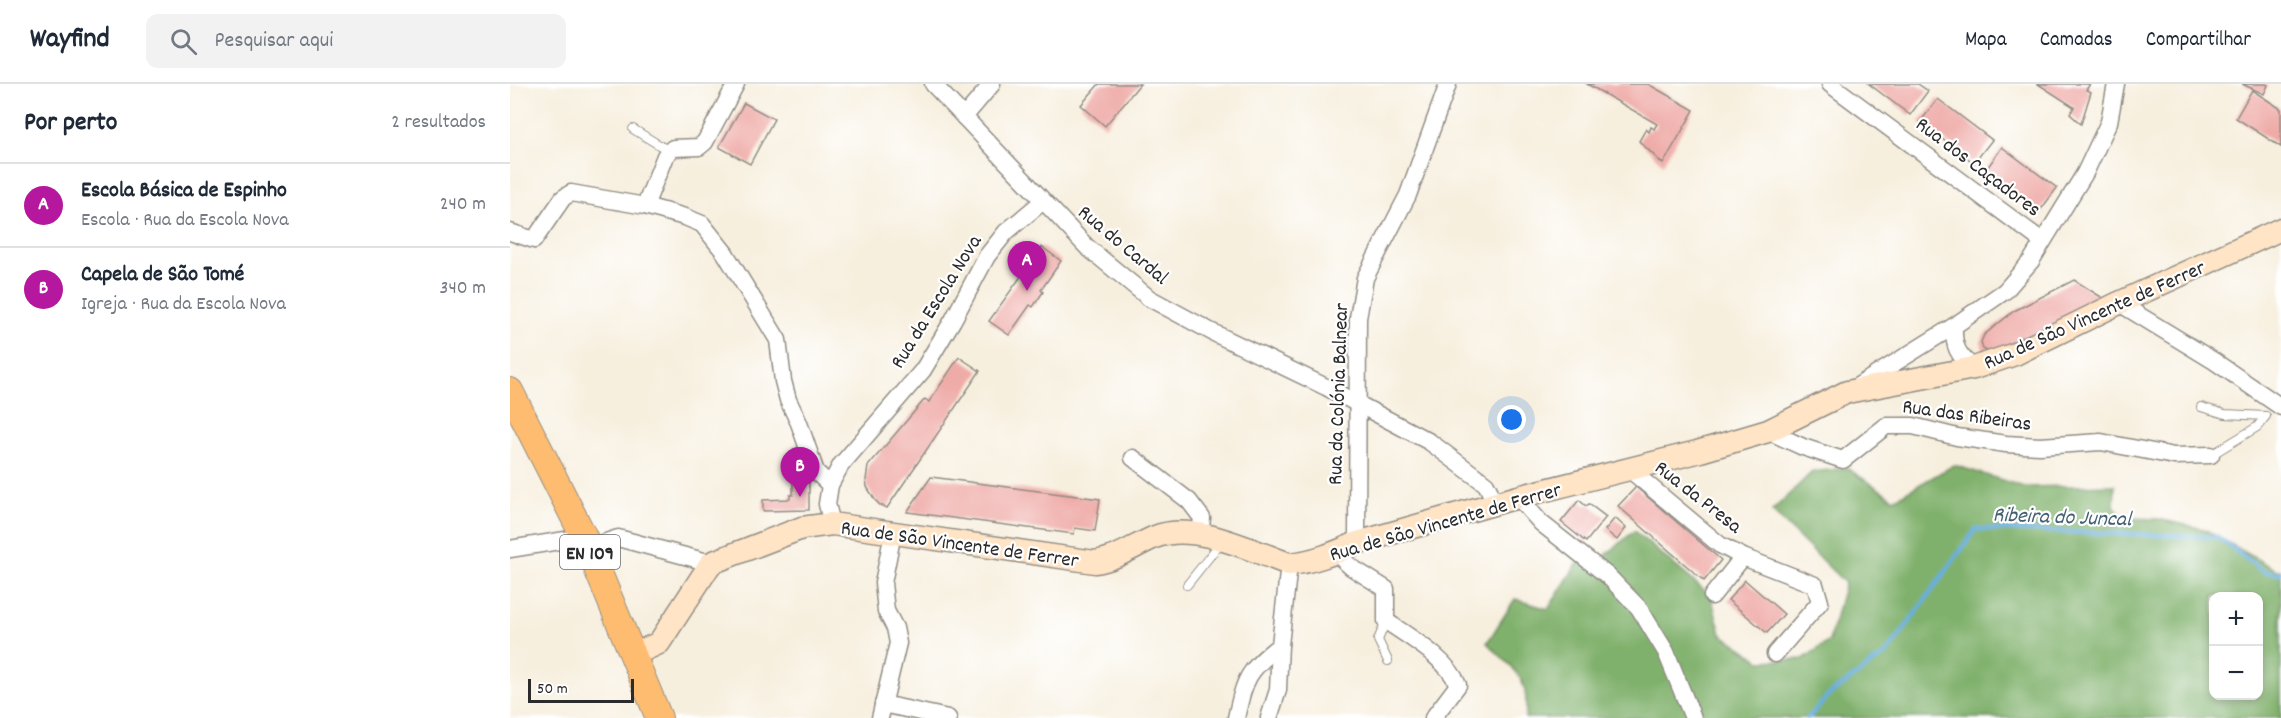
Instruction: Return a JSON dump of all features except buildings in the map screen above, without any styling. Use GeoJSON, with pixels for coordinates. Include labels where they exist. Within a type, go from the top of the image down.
{"type":"FeatureCollection","features":[{"type":"Feature","properties":{"kind":"main road","name":"EN 109"},"geometry":{"type":"LineString","coordinates":[[510,391],[586,542],[659,718]]}},
{"type":"Feature","properties":{"kind":"street"},"geometry":{"type":"LineString","coordinates":[[645,206],[665,156],[673,147],[699,147],[705,142],[736,84]]}},
{"type":"Feature","properties":{"kind":"street","name":"Rua do Cardal"},"geometry":{"type":"LineString","coordinates":[[933,84],[1087,247],[1149,298],[1430,442],[1486,484],[1496,504]]}},
{"type":"Feature","properties":{"kind":"street"},"geometry":{"type":"LineString","coordinates":[[964,117],[992,84]]}},
{"type":"Feature","properties":{"kind":"street","name":"Rua da Colónia Balnear"},"geometry":{"type":"LineString","coordinates":[[1347,548],[1356,404],[1358,318],[1365,278],[1408,195],[1448,84]]}},
{"type":"Feature","properties":{"kind":"street","name":"Rua dos Caçadores"},"geometry":{"type":"LineString","coordinates":[[1830,84],[2042,241]]}},
{"type":"Feature","properties":{"kind":"street"},"geometry":{"type":"LineString","coordinates":[[1847,392],[1954,326],[2005,291],[2031,261],[2090,163],[2109,122],[2116,84]]}},
{"type":"Feature","properties":{"kind":"street"},"geometry":{"type":"LineString","coordinates":[[510,232],[534,240],[562,198],[571,193],[645,206],[702,224],[726,253],[778,340],[783,381],[788,400],[799,423],[816,472],[830,484],[827,504],[832,524]]}},
{"type":"Feature","properties":{"kind":"street","name":"Rua da Escola Nova"},"geometry":{"type":"LineString","coordinates":[[830,484],[841,465],[923,370],[987,256],[1006,232],[1043,201]]}},
{"type":"Feature","properties":{"kind":"street","name":"Rua de São Vincente de Ferrer"},"geometry":{"type":"LineString","coordinates":[[711,564],[802,528],[832,524],[1095,562],[1107,560],[1155,537],[1171,532],[1200,534],[1289,564],[1300,563],[1518,497],[1696,452],[1768,431],[1847,392],[1974,368],[2015,354],[2119,303],[2281,229]]}},
{"type":"Feature","properties":{"kind":"street"},"geometry":{"type":"LineString","coordinates":[[2119,303],[2279,403]]}},
{"type":"Feature","properties":{"kind":"street"},"geometry":{"type":"LineString","coordinates":[[1954,326],[1955,349],[1974,368]]}},
{"type":"Feature","properties":{"kind":"street","name":"Rua das Ribeiras"},"geometry":{"type":"LineString","coordinates":[[1768,431],[1803,447],[1843,460],[1886,426],[1913,426],[2006,444],[2040,446],[2101,442],[2174,456],[2211,455]]}},
{"type":"Feature","properties":{"kind":"street"},"geometry":{"type":"LineString","coordinates":[[1132,458],[1189,501],[1202,518],[1200,534]]}},
{"type":"Feature","properties":{"kind":"street","name":"Rua da Presa"},"geometry":{"type":"LineString","coordinates":[[1629,469],[1720,545],[1743,557],[1815,585],[1820,602],[1775,654]]}},
{"type":"Feature","properties":{"kind":"street"},"geometry":{"type":"LineString","coordinates":[[1518,497],[1541,522],[1608,576],[1639,608],[1666,652],[1693,718]]}},
{"type":"Feature","properties":{"kind":"street"},"geometry":{"type":"LineString","coordinates":[[893,533],[883,583],[886,611],[895,628],[897,643],[882,711],[948,718]]}},
{"type":"Feature","properties":{"kind":"street"},"geometry":{"type":"LineString","coordinates":[[510,549],[618,538],[711,564],[659,643],[633,655]]}},
{"type":"Feature","properties":{"kind":"street"},"geometry":{"type":"LineString","coordinates":[[1347,548],[1351,567],[1386,589],[1386,621],[1417,642],[1453,673],[1458,685],[1433,718]]}},
{"type":"Feature","properties":{"kind":"street","name":"Rua da Presa"},"geometry":{"type":"LineString","coordinates":[[1712,596],[1743,557]]}},
{"type":"Feature","properties":{"kind":"street"},"geometry":{"type":"LineString","coordinates":[[1269,718],[1278,690],[1280,645],[1289,564]]}},
{"type":"Feature","properties":{"kind":"street"},"geometry":{"type":"LineString","coordinates":[[1236,718],[1244,683],[1257,662],[1280,645]]}},
{"type":"Feature","properties":{"kind":"lane"},"geometry":{"type":"LineString","coordinates":[[633,129],[669,151]]}},
{"type":"Feature","properties":{"kind":"lane"},"geometry":{"type":"LineString","coordinates":[[2201,407],[2225,414],[2266,417],[2257,427],[2211,455]]}},
{"type":"Feature","properties":{"kind":"lane"},"geometry":{"type":"LineString","coordinates":[[1187,585],[1222,541]]}},
{"type":"Feature","properties":{"kind":"lane"},"geometry":{"type":"LineString","coordinates":[[1386,621],[1378,640],[1388,662]]}},
{"type":"Feature","properties":{"kind":"green space"},"geometry":{"type":"Polygon","coordinates":[[[1954,465],[2024,487],[2115,485],[2114,506],[2126,518],[2158,519],[2204,529],[2276,570],[2281,570],[2281,718],[1525,718],[1525,693],[1518,675],[1487,643],[1515,599],[1548,609],[1577,564],[1599,561],[1634,531],[1711,596],[1721,634],[1761,661],[1803,659],[1829,641],[1845,583],[1772,511],[1812,472],[1847,468],[1894,499],[1954,465]]]}},
{"type":"Feature","properties":{"kind":"waterway","name":"Ribeira do Juncal"},"geometry":{"type":"LineString","coordinates":[[1808,718],[1829,695],[1887,653],[1976,529],[2218,537],[2264,572],[2281,573]]}},
{"type":"Feature","properties":{"kind":"place","name":"Escola Básica de Espinho"},"geometry":{"type":"Point","coordinates":[1027,291]}},
{"type":"Feature","properties":{"kind":"place","name":"Capela de São Tomé"},"geometry":{"type":"Point","coordinates":[800,497]}}]}
